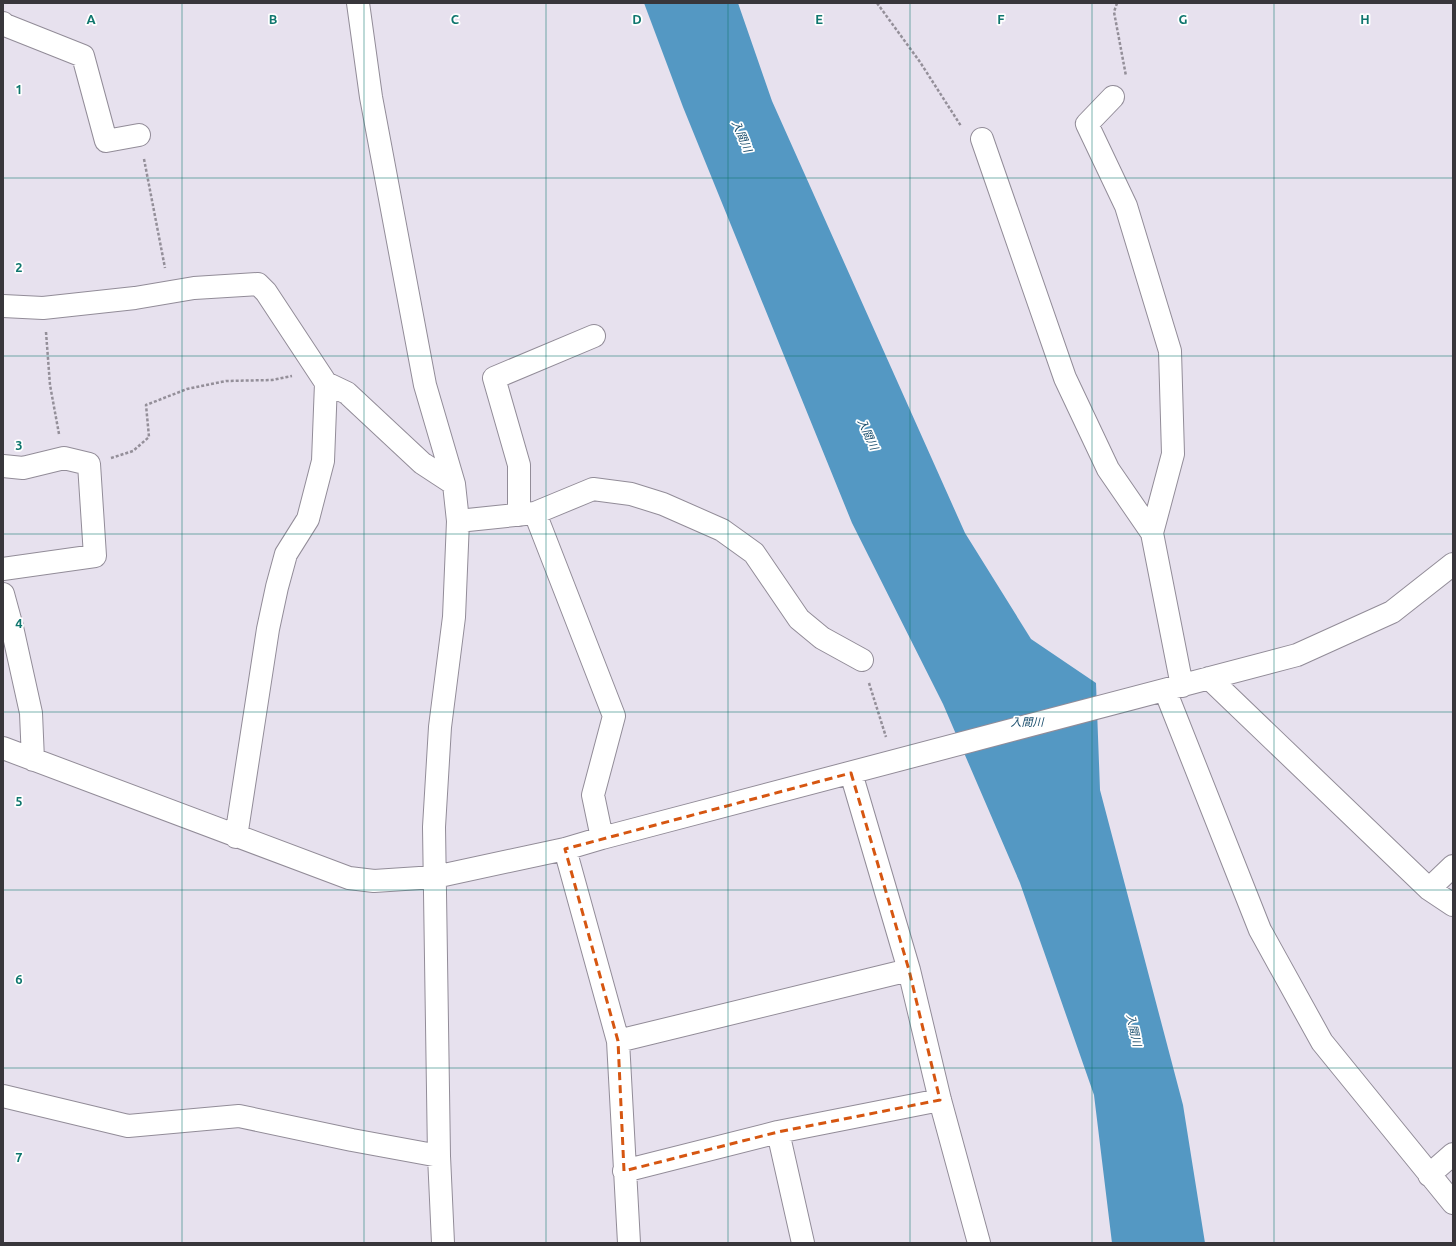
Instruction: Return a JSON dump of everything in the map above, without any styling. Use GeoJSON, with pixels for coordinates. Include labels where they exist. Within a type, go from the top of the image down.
{"type":"FeatureCollection","features":[{"type":"Feature","properties":{"kind":"street"},"geometry":{"type":"LineString","coordinates":[[358,3],[371,97],[425,385],[454,484],[458,521],[454,617],[440,727],[434,828],[439,1156],[443,1243]]}},
{"type":"Feature","properties":{"kind":"street"},"geometry":{"type":"LineString","coordinates":[[3,22],[5,25],[83,56],[106,141],[139,135]]}},
{"type":"Feature","properties":{"kind":"street"},"geometry":{"type":"LineString","coordinates":[[1113,97],[1087,124],[1126,206],[1170,351],[1173,454],[1152,533],[1166,690],[1260,930],[1322,1042],[1429,1175],[1453,1202]]}},
{"type":"Feature","properties":{"kind":"street"},"geometry":{"type":"LineString","coordinates":[[982,139],[1065,378],[1108,469],[1152,533]]}},
{"type":"Feature","properties":{"kind":"street"},"geometry":{"type":"LineString","coordinates":[[3,306],[43,308],[135,298],[194,288],[258,284],[266,292],[321,377],[347,393],[422,463],[454,484]]}},
{"type":"Feature","properties":{"kind":"street"},"geometry":{"type":"LineString","coordinates":[[594,336],[494,378],[519,465],[527,514],[614,716],[593,795],[602,838]]}},
{"type":"Feature","properties":{"kind":"street"},"geometry":{"type":"LineString","coordinates":[[236,837],[268,629],[277,587],[286,554],[308,519],[323,461],[321,377]]}},
{"type":"Feature","properties":{"kind":"street"},"geometry":{"type":"LineString","coordinates":[[3,466],[23,468],[64,458],[89,464],[94,556],[3,569]]}},
{"type":"Feature","properties":{"kind":"street"},"geometry":{"type":"LineString","coordinates":[[458,521],[527,514],[593,489],[638,496],[663,504],[722,530],[754,554],[799,619],[822,638],[862,660]]}},
{"type":"Feature","properties":{"kind":"street"},"geometry":{"type":"LineString","coordinates":[[3,748],[236,837],[349,878],[374,881],[435,877],[566,849],[602,838],[1297,655],[1392,612],[1453,564]]}},
{"type":"Feature","properties":{"kind":"street"},"geometry":{"type":"LineString","coordinates":[[3,594],[12,626],[31,713],[33,760]]}},
{"type":"Feature","properties":{"kind":"street"},"geometry":{"type":"LineString","coordinates":[[1209,678],[1429,889],[1453,905]]}},
{"type":"Feature","properties":{"kind":"street"},"geometry":{"type":"LineString","coordinates":[[851,773],[908,970],[940,1100],[979,1243]]}},
{"type":"Feature","properties":{"kind":"street"},"geometry":{"type":"LineString","coordinates":[[566,849],[618,1041],[628,1243]]}},
{"type":"Feature","properties":{"kind":"street"},"geometry":{"type":"LineString","coordinates":[[1429,889],[1453,866]]}},
{"type":"Feature","properties":{"kind":"street"},"geometry":{"type":"LineString","coordinates":[[618,1041],[908,970]]}},
{"type":"Feature","properties":{"kind":"street"},"geometry":{"type":"LineString","coordinates":[[3,1096],[128,1126],[239,1116],[439,1156]]}},
{"type":"Feature","properties":{"kind":"street"},"geometry":{"type":"LineString","coordinates":[[624,1171],[778,1132],[940,1100]]}},
{"type":"Feature","properties":{"kind":"street"},"geometry":{"type":"LineString","coordinates":[[778,1132],[803,1243]]}},
{"type":"Feature","properties":{"kind":"street"},"geometry":{"type":"LineString","coordinates":[[1429,1175],[1453,1154]]}},
{"type":"Feature","properties":{"kind":"path"},"geometry":{"type":"LineString","coordinates":[[877,3],[920,62],[967,135],[982,139]]}},
{"type":"Feature","properties":{"kind":"path"},"geometry":{"type":"LineString","coordinates":[[1113,97],[1128,86],[1114,12],[1117,3]]}},
{"type":"Feature","properties":{"kind":"path"},"geometry":{"type":"LineString","coordinates":[[139,135],[170,292]]}},
{"type":"Feature","properties":{"kind":"path"},"geometry":{"type":"LineString","coordinates":[[43,308],[50,385],[64,458]]}},
{"type":"Feature","properties":{"kind":"path"},"geometry":{"type":"LineString","coordinates":[[89,464],[133,451],[149,437],[146,405],[187,388],[226,381],[321,377]]}},
{"type":"Feature","properties":{"kind":"path"},"geometry":{"type":"LineString","coordinates":[[862,660],[894,762]]}},
{"type":"Feature","properties":{"kind":"highlighted area"},"geometry":{"type":"Polygon","coordinates":[[[851,773],[909,970],[940,1100],[778,1132],[624,1171],[618,1041],[565,849],[851,773]]]}},
{"type":"Feature","properties":{"kind":"water","name":"入間川"},"geometry":{"type":"Polygon","coordinates":[[[644,3],[738,3],[772,101],[965,533],[1031,639],[1096,683],[1100,790],[1183,1105],[1205,1243],[1112,1243],[1094,1095],[1020,883],[943,704],[852,523],[683,107],[644,3]]]}}]}
